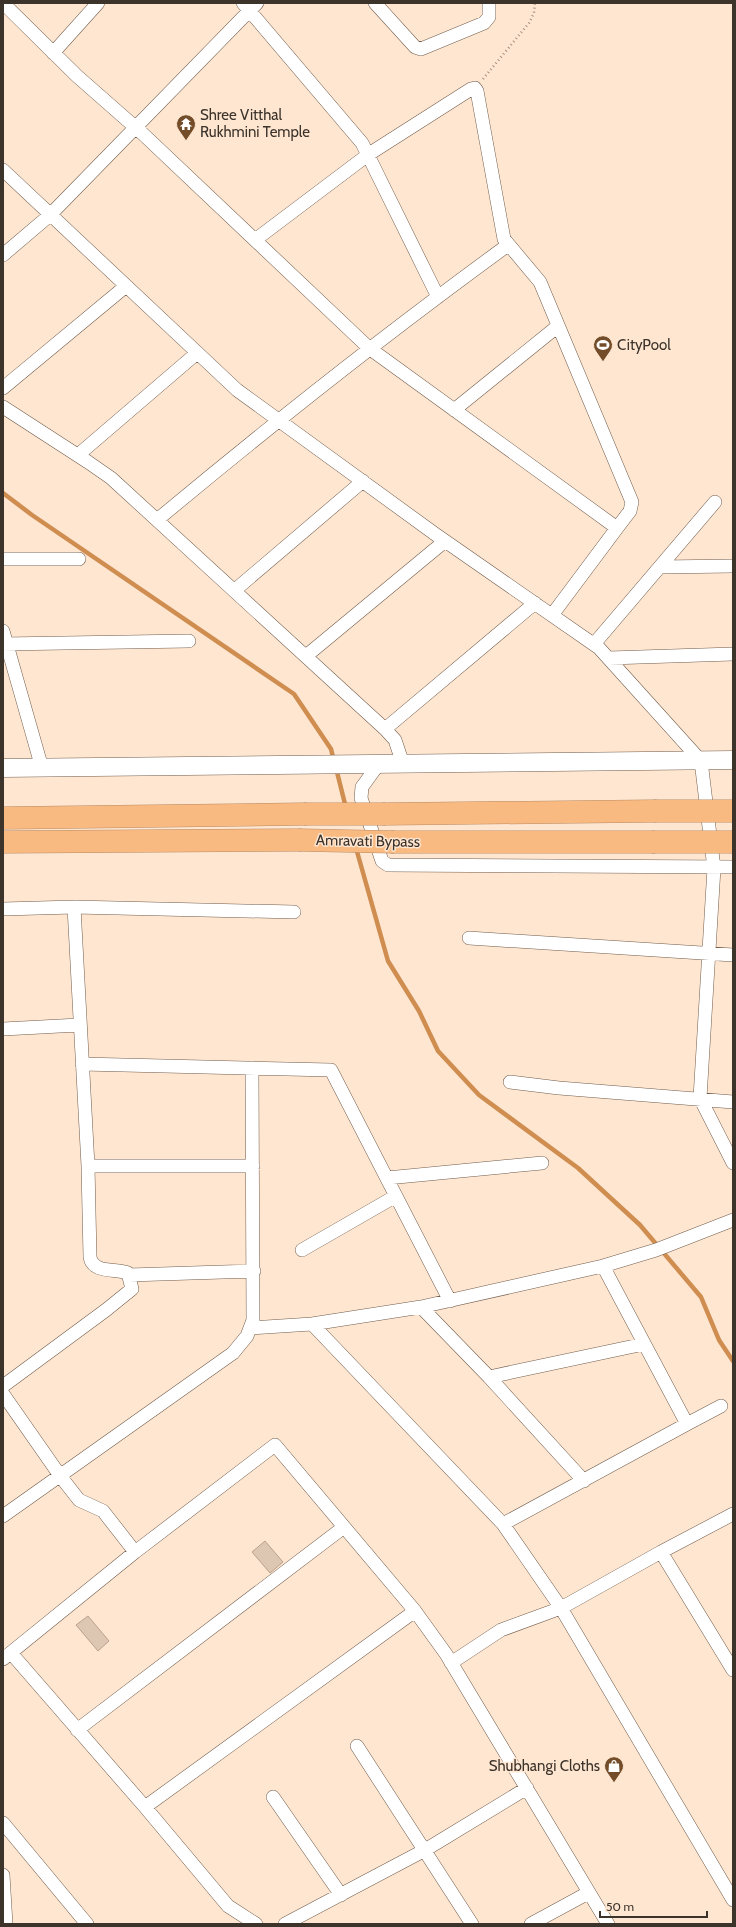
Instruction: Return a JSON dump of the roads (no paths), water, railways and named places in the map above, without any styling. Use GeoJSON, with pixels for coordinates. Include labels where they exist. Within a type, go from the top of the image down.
{"type":"FeatureCollection","features":[{"type":"Feature","properties":{"kind":"highway","name":"Amravati Bypass"},"geometry":{"type":"LineString","coordinates":[[3,818],[654,810],[733,811]]}},
{"type":"Feature","properties":{"kind":"highway","name":"Amravati Bypass"},"geometry":{"type":"LineString","coordinates":[[3,842],[299,840],[394,842],[733,842]]}},
{"type":"Feature","properties":{"kind":"main road"},"geometry":{"type":"LineString","coordinates":[[3,768],[733,760]]}},
{"type":"Feature","properties":{"kind":"street"},"geometry":{"type":"LineString","coordinates":[[53,53],[98,3]]}},
{"type":"Feature","properties":{"kind":"street"},"geometry":{"type":"LineString","coordinates":[[375,3],[415,47],[420,49],[484,24],[489,17],[489,3]]}},
{"type":"Feature","properties":{"kind":"street"},"geometry":{"type":"LineString","coordinates":[[3,4],[53,53],[135,127],[369,348],[617,528]]}},
{"type":"Feature","properties":{"kind":"street"},"geometry":{"type":"LineString","coordinates":[[3,255],[50,215],[250,5],[369,154],[438,297]]}},
{"type":"Feature","properties":{"kind":"street"},"geometry":{"type":"LineString","coordinates":[[255,240],[369,154],[471,88],[475,88],[477,91],[501,232],[508,246],[537,278],[632,502],[630,511],[552,615]]}},
{"type":"Feature","properties":{"kind":"street"},"geometry":{"type":"LineString","coordinates":[[3,170],[237,390],[445,541],[594,644],[609,658],[702,761],[714,868],[700,1098],[733,1163]]}},
{"type":"Feature","properties":{"kind":"street"},"geometry":{"type":"LineString","coordinates":[[157,520],[278,420],[369,348],[508,246]]}},
{"type":"Feature","properties":{"kind":"street"},"geometry":{"type":"LineString","coordinates":[[3,388],[126,286]]}},
{"type":"Feature","properties":{"kind":"street"},"geometry":{"type":"LineString","coordinates":[[454,410],[558,326]]}},
{"type":"Feature","properties":{"kind":"street"},"geometry":{"type":"LineString","coordinates":[[78,455],[197,354]]}},
{"type":"Feature","properties":{"kind":"street"},"geometry":{"type":"LineString","coordinates":[[3,407],[111,478],[385,729],[395,740],[403,764]]}},
{"type":"Feature","properties":{"kind":"street"},"geometry":{"type":"LineString","coordinates":[[235,590],[363,481]]}},
{"type":"Feature","properties":{"kind":"street"},"geometry":{"type":"LineString","coordinates":[[594,644],[715,502]]}},
{"type":"Feature","properties":{"kind":"street"},"geometry":{"type":"LineString","coordinates":[[306,656],[445,541]]}},
{"type":"Feature","properties":{"kind":"street"},"geometry":{"type":"LineString","coordinates":[[3,559],[79,559]]}},
{"type":"Feature","properties":{"kind":"street"},"geometry":{"type":"LineString","coordinates":[[660,567],[733,566]]}},
{"type":"Feature","properties":{"kind":"street"},"geometry":{"type":"LineString","coordinates":[[385,729],[536,603]]}},
{"type":"Feature","properties":{"kind":"street"},"geometry":{"type":"LineString","coordinates":[[3,631],[5,644],[42,768]]}},
{"type":"Feature","properties":{"kind":"street"},"geometry":{"type":"LineString","coordinates":[[5,644],[189,641]]}},
{"type":"Feature","properties":{"kind":"street"},"geometry":{"type":"LineString","coordinates":[[609,658],[733,654]]}},
{"type":"Feature","properties":{"kind":"street"},"geometry":{"type":"LineString","coordinates":[[378,765],[362,787],[361,798],[382,861],[388,864],[733,867]]}},
{"type":"Feature","properties":{"kind":"street"},"geometry":{"type":"LineString","coordinates":[[3,909],[74,907],[294,912]]}},
{"type":"Feature","properties":{"kind":"street"},"geometry":{"type":"LineString","coordinates":[[74,907],[79,1025],[88,1166],[90,1261],[96,1267],[126,1272],[129,1275],[254,1271]]}},
{"type":"Feature","properties":{"kind":"street"},"geometry":{"type":"LineString","coordinates":[[469,938],[733,955]]}},
{"type":"Feature","properties":{"kind":"street"},"geometry":{"type":"LineString","coordinates":[[3,1029],[79,1025]]}},
{"type":"Feature","properties":{"kind":"street"},"geometry":{"type":"LineString","coordinates":[[82,1064],[331,1070],[450,1300]]}},
{"type":"Feature","properties":{"kind":"street"},"geometry":{"type":"LineString","coordinates":[[3,1516],[61,1477],[233,1353],[251,1328],[253,1320],[254,1271],[252,1068]]}},
{"type":"Feature","properties":{"kind":"street"},"geometry":{"type":"LineString","coordinates":[[510,1082],[559,1088],[700,1098],[733,1102]]}},
{"type":"Feature","properties":{"kind":"street"},"geometry":{"type":"LineString","coordinates":[[387,1178],[542,1163]]}},
{"type":"Feature","properties":{"kind":"street"},"geometry":{"type":"LineString","coordinates":[[88,1166],[253,1166]]}},
{"type":"Feature","properties":{"kind":"street"},"geometry":{"type":"LineString","coordinates":[[302,1250],[396,1196]]}},
{"type":"Feature","properties":{"kind":"street"},"geometry":{"type":"LineString","coordinates":[[251,1328],[312,1324],[420,1307],[603,1266],[682,1241],[733,1220]]}},
{"type":"Feature","properties":{"kind":"street"},"geometry":{"type":"LineString","coordinates":[[603,1266],[687,1424]]}},
{"type":"Feature","properties":{"kind":"street"},"geometry":{"type":"LineString","coordinates":[[3,1386],[130,1292],[132,1289],[129,1275]]}},
{"type":"Feature","properties":{"kind":"street"},"geometry":{"type":"LineString","coordinates":[[420,1307],[489,1377],[584,1481]]}},
{"type":"Feature","properties":{"kind":"street"},"geometry":{"type":"LineString","coordinates":[[312,1324],[503,1524],[561,1608],[733,1900]]}},
{"type":"Feature","properties":{"kind":"street"},"geometry":{"type":"LineString","coordinates":[[489,1377],[644,1344]]}},
{"type":"Feature","properties":{"kind":"street"},"geometry":{"type":"LineString","coordinates":[[3,1394],[61,1477],[81,1502],[100,1509],[135,1552]]}},
{"type":"Feature","properties":{"kind":"street"},"geometry":{"type":"LineString","coordinates":[[503,1524],[721,1406]]}},
{"type":"Feature","properties":{"kind":"street"},"geometry":{"type":"LineString","coordinates":[[256,1924],[228,1906],[146,1807],[77,1730],[7,1656],[135,1552],[276,1445],[415,1611],[451,1663],[608,1924]]}},
{"type":"Feature","properties":{"kind":"street"},"geometry":{"type":"LineString","coordinates":[[451,1663],[501,1630],[561,1608],[660,1552],[733,1514]]}},
{"type":"Feature","properties":{"kind":"street"},"geometry":{"type":"LineString","coordinates":[[77,1730],[344,1527]]}},
{"type":"Feature","properties":{"kind":"street"},"geometry":{"type":"LineString","coordinates":[[660,1552],[733,1670]]}},
{"type":"Feature","properties":{"kind":"street"},"geometry":{"type":"LineString","coordinates":[[146,1807],[415,1611]]}},
{"type":"Feature","properties":{"kind":"street"},"geometry":{"type":"LineString","coordinates":[[357,1746],[472,1924]]}},
{"type":"Feature","properties":{"kind":"street"},"geometry":{"type":"LineString","coordinates":[[285,1924],[425,1850],[527,1788]]}},
{"type":"Feature","properties":{"kind":"street"},"geometry":{"type":"LineString","coordinates":[[273,1797],[341,1895]]}},
{"type":"Feature","properties":{"kind":"street"},"geometry":{"type":"LineString","coordinates":[[3,1823],[87,1924]]}},
{"type":"Feature","properties":{"kind":"street"},"geometry":{"type":"LineString","coordinates":[[3,1875],[6,1924]]}},
{"type":"Feature","properties":{"kind":"street"},"geometry":{"type":"LineString","coordinates":[[531,1924],[588,1893]]}},
{"type":"Feature","properties":{"kind":"waterway"},"geometry":{"type":"LineString","coordinates":[[3,493],[32,515],[294,694],[331,749],[334,761]]}},
{"type":"Feature","properties":{"kind":"waterway"},"geometry":{"type":"LineString","coordinates":[[336,768],[346,808]]}},
{"type":"Feature","properties":{"kind":"waterway"},"geometry":{"type":"LineString","coordinates":[[356,848],[388,961],[419,1011],[438,1051],[479,1095],[578,1168],[640,1225],[701,1297],[719,1340],[733,1361]]}},
{"type":"Feature","properties":{"kind":"place","name":"Shree Vitthal Rukhmini Temple"},"geometry":{"type":"Point","coordinates":[186,141]}},
{"type":"Feature","properties":{"kind":"place","name":"CityPool"},"geometry":{"type":"Point","coordinates":[603,362]}},
{"type":"Feature","properties":{"kind":"place","name":"Shubhangi Cloths"},"geometry":{"type":"Point","coordinates":[614,1783]}}]}
